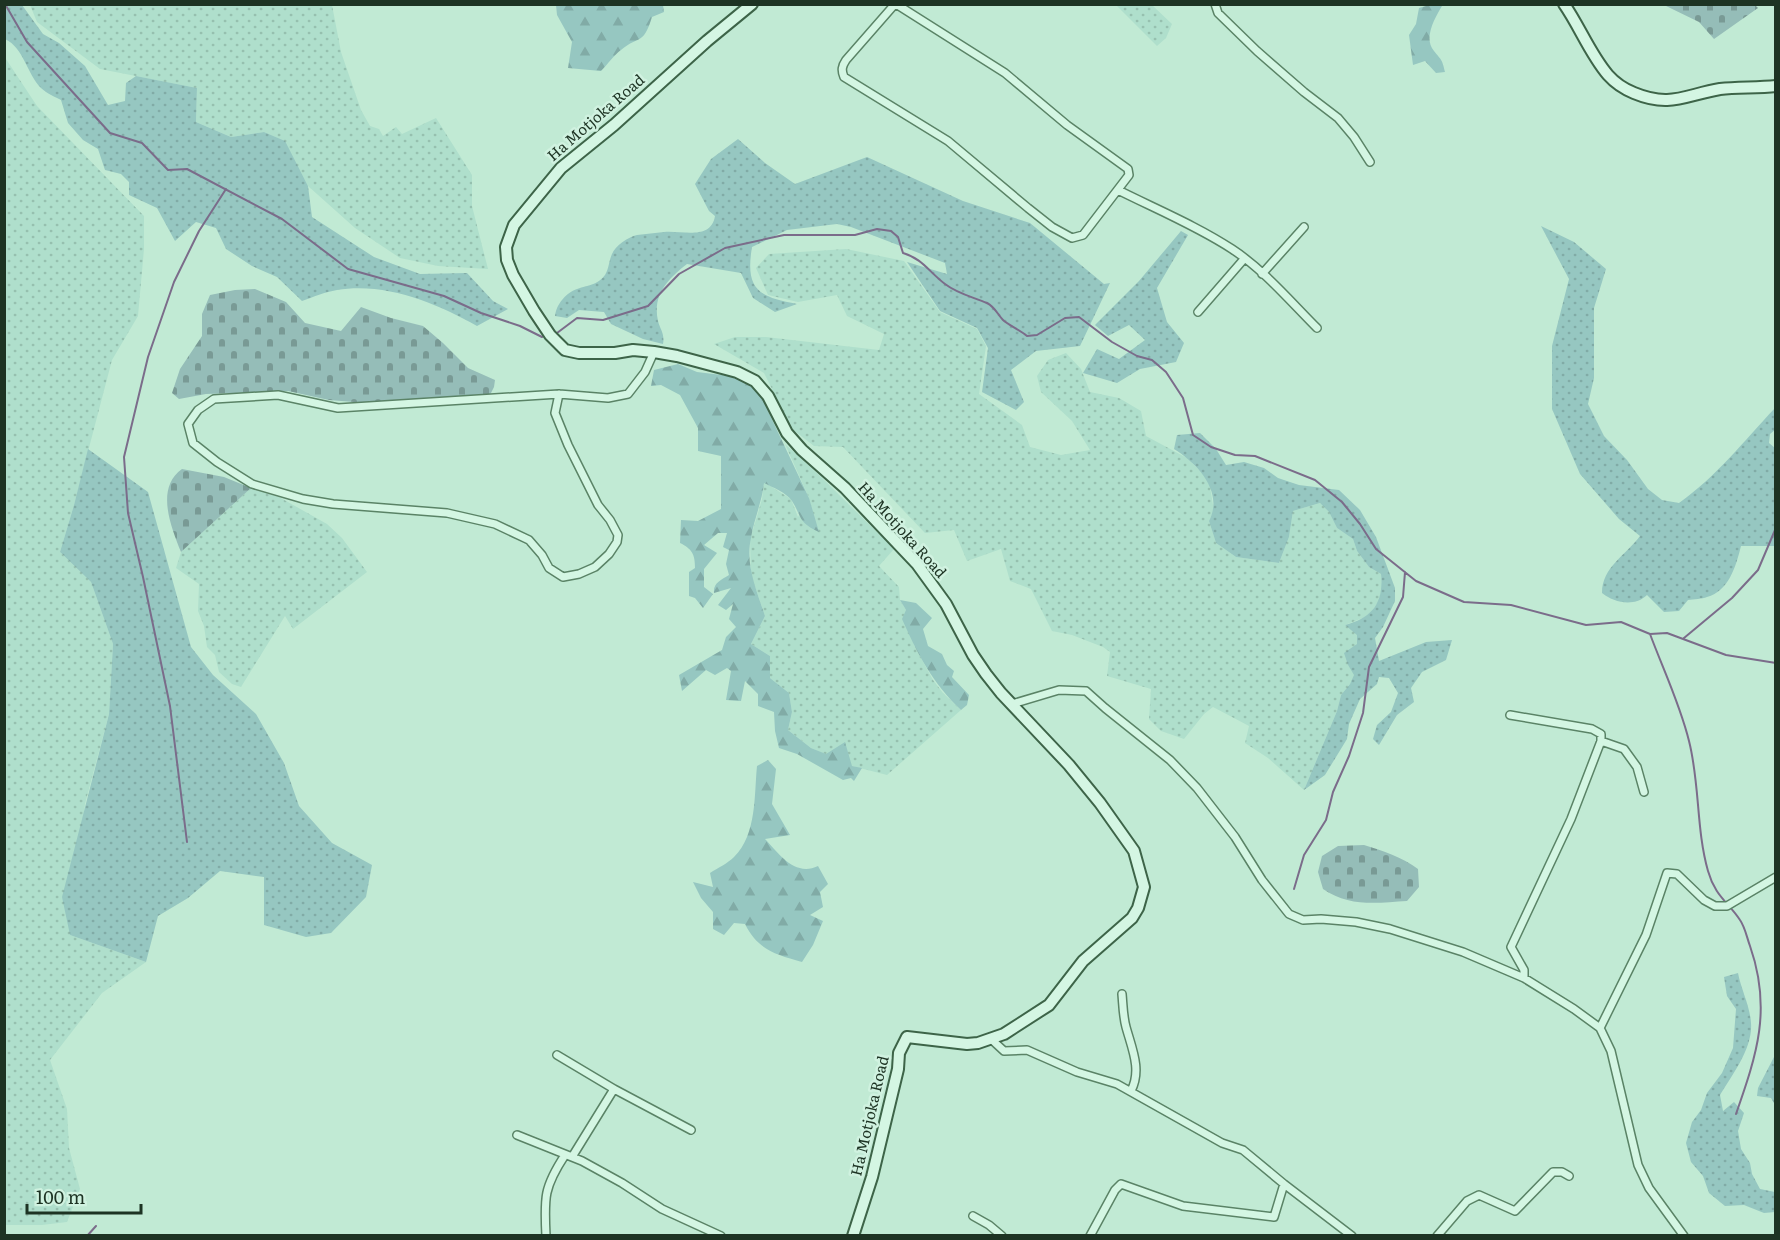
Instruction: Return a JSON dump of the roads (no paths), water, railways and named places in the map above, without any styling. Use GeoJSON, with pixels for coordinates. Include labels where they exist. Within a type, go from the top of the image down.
{"type":"FeatureCollection","features":[{"type":"Feature","properties":{"kind":"street","name":"Ha Motjoka Road"},"geometry":{"type":"LineString","coordinates":[[752,4],[707,41],[614,125],[561,168],[514,225],[509,235],[506,247],[507,260],[513,275],[544,327],[565,350],[579,353],[615,353],[633,350],[654,352],[737,372],[755,381],[768,396],[787,433],[802,450],[845,488],[917,564],[946,604],[973,655],[1012,704],[1050,743],[1106,812],[1134,851],[1144,887],[1141,900],[1132,918],[1083,961],[1049,1005],[1004,1034],[967,1044],[907,1036],[899,1053],[898,1069],[872,1177],[853,1236]]}},
{"type":"Feature","properties":{"kind":"street"},"geometry":{"type":"LineString","coordinates":[[896,4],[1005,73],[1067,125],[1128,169],[1129,175],[1118,190],[1083,235],[1072,238],[1036,214],[948,141],[850,82],[842,72],[846,60],[896,4]]}},
{"type":"Feature","properties":{"kind":"street"},"geometry":{"type":"LineString","coordinates":[[1215,4],[1218,13],[1257,51],[1338,118],[1370,162]]}},
{"type":"Feature","properties":{"kind":"street"},"geometry":{"type":"LineString","coordinates":[[1564,4],[1579,26],[1596,59],[1611,78],[1620,87],[1646,98],[1659,101],[1672,100],[1723,89],[1776,86]]}},
{"type":"Feature","properties":{"kind":"street"},"geometry":{"type":"LineString","coordinates":[[1118,190],[1196,228],[1244,259],[1317,328]]}},
{"type":"Feature","properties":{"kind":"street"},"geometry":{"type":"LineString","coordinates":[[1262,274],[1304,227]]}},
{"type":"Feature","properties":{"kind":"street"},"geometry":{"type":"LineString","coordinates":[[1198,312],[1244,259]]}},
{"type":"Feature","properties":{"kind":"street"},"geometry":{"type":"LineString","coordinates":[[559,394],[555,413],[568,446],[598,505],[610,520],[618,536],[609,554],[595,567],[579,574],[563,577],[549,568],[542,555],[529,540],[495,524],[447,513],[333,504],[303,499],[252,484],[217,462],[193,443],[188,423],[198,410],[214,399],[278,395],[338,408],[559,394],[608,398],[628,394],[645,372],[654,352]]}},
{"type":"Feature","properties":{"kind":"street"},"geometry":{"type":"LineString","coordinates":[[1012,704],[1059,690],[1086,691],[1170,760],[1197,788],[1289,914],[1303,920],[1356,922],[1390,929],[1463,952],[1524,978],[1600,1028],[1611,1051],[1642,1178],[1684,1236]]}},
{"type":"Feature","properties":{"kind":"street"},"geometry":{"type":"LineString","coordinates":[[1510,715],[1592,729],[1601,734],[1601,741],[1571,819],[1511,947],[1524,970],[1524,978]]}},
{"type":"Feature","properties":{"kind":"street"},"geometry":{"type":"LineString","coordinates":[[1601,741],[1624,749],[1637,767],[1644,792]]}},
{"type":"Feature","properties":{"kind":"street"},"geometry":{"type":"LineString","coordinates":[[1600,1028],[1646,935],[1666,873],[1677,874],[1704,900],[1715,906],[1727,906],[1776,877]]}},
{"type":"Feature","properties":{"kind":"street"},"geometry":{"type":"LineString","coordinates":[[1122,994],[1123,1011],[1135,1065],[1136,1081],[1131,1091]]}},
{"type":"Feature","properties":{"kind":"street"},"geometry":{"type":"LineString","coordinates":[[991,1039],[1004,1051],[1027,1050],[1077,1072],[1117,1084],[1222,1143],[1243,1150],[1352,1236]]}},
{"type":"Feature","properties":{"kind":"street"},"geometry":{"type":"LineString","coordinates":[[557,1055],[690,1130]]}},
{"type":"Feature","properties":{"kind":"street"},"geometry":{"type":"LineString","coordinates":[[546,1236],[546,1193],[550,1177],[568,1156],[614,1089]]}},
{"type":"Feature","properties":{"kind":"street"},"geometry":{"type":"LineString","coordinates":[[517,1136],[568,1156],[622,1183],[662,1209],[721,1236]]}},
{"type":"Feature","properties":{"kind":"street"},"geometry":{"type":"LineString","coordinates":[[1437,1236],[1467,1201],[1479,1195],[1515,1211],[1552,1172],[1562,1172],[1569,1176]]}},
{"type":"Feature","properties":{"kind":"street"},"geometry":{"type":"LineString","coordinates":[[1090,1236],[1115,1190],[1121,1184],[1183,1206],[1274,1217],[1284,1184]]}},
{"type":"Feature","properties":{"kind":"street"},"geometry":{"type":"LineString","coordinates":[[973,1216],[1002,1236]]}},
{"type":"Feature","properties":{"kind":"waterway"},"geometry":{"type":"LineString","coordinates":[[5,4],[27,42],[110,133],[142,143],[168,170],[187,169],[282,219],[348,269],[444,296],[542,337]]}},
{"type":"Feature","properties":{"kind":"waterway"},"geometry":{"type":"LineString","coordinates":[[187,842],[170,706],[128,513],[124,457],[148,357],[174,282],[199,231],[226,189]]}},
{"type":"Feature","properties":{"kind":"waterway"},"geometry":{"type":"LineString","coordinates":[[557,333],[577,318],[603,320],[648,306],[679,274],[725,248],[784,235],[855,235],[877,229],[891,231],[898,237],[903,253],[921,262],[939,279],[960,293],[990,305],[1005,322],[1027,336],[1037,335],[1065,318],[1079,317],[1112,342],[1137,356],[1152,360],[1166,372],[1183,398],[1193,435],[1211,447],[1235,455],[1255,456],[1315,480],[1342,502],[1376,549],[1416,581],[1464,602],[1511,605],[1586,625],[1621,622],[1650,634],[1667,633],[1726,655],[1776,663]]}},
{"type":"Feature","properties":{"kind":"waterway"},"geometry":{"type":"LineString","coordinates":[[1684,638],[1732,598],[1758,570],[1775,530]]}},
{"type":"Feature","properties":{"kind":"waterway"},"geometry":{"type":"LineString","coordinates":[[1294,889],[1304,855],[1326,820],[1333,792],[1349,756],[1363,713],[1369,667],[1403,597],[1405,572]]}},
{"type":"Feature","properties":{"kind":"waterway"},"geometry":{"type":"LineString","coordinates":[[1650,634],[1676,700],[1689,741],[1708,871],[1718,893],[1742,923],[1757,969],[1761,1011],[1759,1031],[1750,1071],[1736,1114]]}},
{"type":"Feature","properties":{"kind":"waterway"},"geometry":{"type":"LineString","coordinates":[[87,1236],[96,1226]]}}]}
